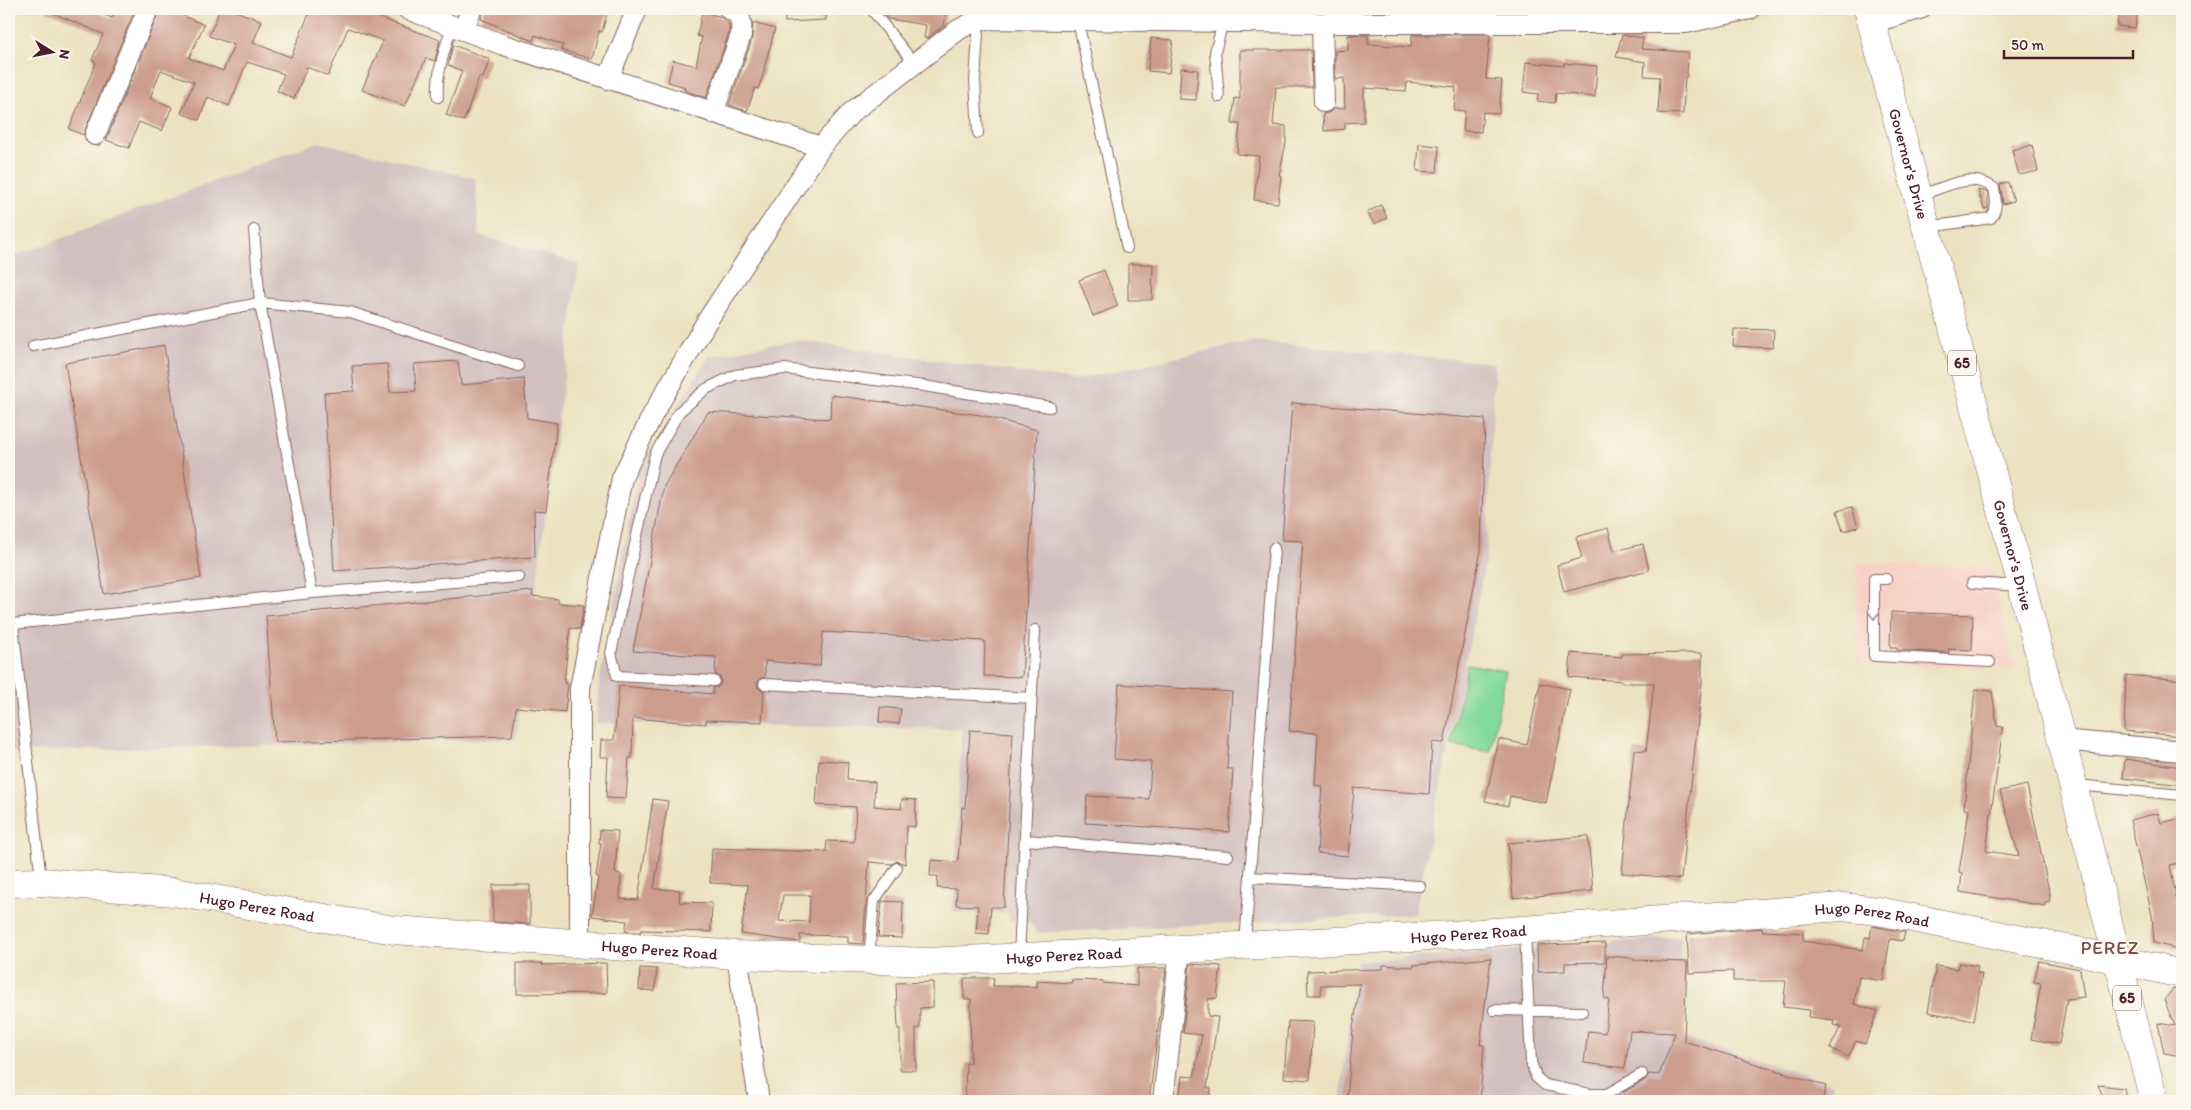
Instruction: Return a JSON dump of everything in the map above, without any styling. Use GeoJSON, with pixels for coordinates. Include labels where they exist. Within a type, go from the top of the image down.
{"type":"FeatureCollection","features":[{"type":"Feature","properties":{"kind":"street"},"geometry":{"type":"LineString","coordinates":[[95,135],[148,9]]}},
{"type":"Feature","properties":{"kind":"street"},"geometry":{"type":"LineString","coordinates":[[407,9],[608,79],[821,147]]}},
{"type":"Feature","properties":{"kind":"street"},"geometry":{"type":"LineString","coordinates":[[457,28],[472,9]]}},
{"type":"Feature","properties":{"kind":"street"},"geometry":{"type":"LineString","coordinates":[[608,79],[637,9]]}},
{"type":"Feature","properties":{"kind":"street"},"geometry":{"type":"LineString","coordinates":[[713,113],[741,35],[742,23],[739,15],[729,9]]}},
{"type":"Feature","properties":{"kind":"street"},"geometry":{"type":"LineString","coordinates":[[958,30],[960,9]]}},
{"type":"Feature","properties":{"kind":"street"},"geometry":{"type":"LineString","coordinates":[[580,945],[580,688],[622,478],[653,414],[706,321],[821,147],[852,112],[958,30],[978,20],[1322,23],[1574,15],[1686,23],[1750,9]]}},
{"type":"Feature","properties":{"kind":"street"},"geometry":{"type":"LineString","coordinates":[[1870,16],[1920,9]]}},
{"type":"Feature","properties":{"kind":"street","name":"Governor's Drive"},"geometry":{"type":"LineString","coordinates":[[1870,16],[2022,586],[2154,1101]]}},
{"type":"Feature","properties":{"kind":"street"},"geometry":{"type":"LineString","coordinates":[[1322,23],[1324,102]]}},
{"type":"Feature","properties":{"kind":"street"},"geometry":{"type":"LineString","coordinates":[[2061,740],[2182,751]]}},
{"type":"Feature","properties":{"kind":"street","name":"Hugo Perez Road"},"geometry":{"type":"LineString","coordinates":[[9,883],[41,882],[174,892],[394,930],[737,955],[929,962],[1525,930],[1843,907],[1886,912],[2182,974]]}},
{"type":"Feature","properties":{"kind":"street"},"geometry":{"type":"LineString","coordinates":[[1163,1101],[1180,949]]}},
{"type":"Feature","properties":{"kind":"street"},"geometry":{"type":"LineString","coordinates":[[737,955],[759,1101]]}},
{"type":"Feature","properties":{"kind":"lane"},"geometry":{"type":"LineString","coordinates":[[871,9],[914,63]]}},
{"type":"Feature","properties":{"kind":"lane"},"geometry":{"type":"LineString","coordinates":[[978,20],[974,80],[978,133]]}},
{"type":"Feature","properties":{"kind":"lane"},"geometry":{"type":"LineString","coordinates":[[1078,21],[1127,248]]}},
{"type":"Feature","properties":{"kind":"lane"},"geometry":{"type":"LineString","coordinates":[[1220,97],[1215,52],[1223,22]]}},
{"type":"Feature","properties":{"kind":"lane"},"geometry":{"type":"LineString","coordinates":[[438,97],[437,84],[440,66],[457,28]]}},
{"type":"Feature","properties":{"kind":"lane"},"geometry":{"type":"LineString","coordinates":[[1913,180],[1920,190],[1929,192],[1962,181],[1976,180],[1983,180],[1994,188],[1997,204],[1991,218],[1935,226],[1927,231]]}},
{"type":"Feature","properties":{"kind":"lane"},"geometry":{"type":"LineString","coordinates":[[254,230],[260,302],[312,593]]}},
{"type":"Feature","properties":{"kind":"lane"},"geometry":{"type":"LineString","coordinates":[[33,346],[260,302],[350,312],[518,366]]}},
{"type":"Feature","properties":{"kind":"lane"},"geometry":{"type":"LineString","coordinates":[[714,681],[617,676],[611,653],[655,454],[679,412],[706,390],[735,375],[784,369],[924,386],[1050,407]]}},
{"type":"Feature","properties":{"kind":"lane"},"geometry":{"type":"LineString","coordinates":[[1245,946],[1274,548]]}},
{"type":"Feature","properties":{"kind":"lane"},"geometry":{"type":"LineString","coordinates":[[41,882],[13,624],[312,593],[519,577]]}},
{"type":"Feature","properties":{"kind":"lane"},"geometry":{"type":"LineString","coordinates":[[1886,579],[1874,579],[1874,656],[1990,662]]}},
{"type":"Feature","properties":{"kind":"lane"},"geometry":{"type":"LineString","coordinates":[[1972,583],[2022,586]]}},
{"type":"Feature","properties":{"kind":"lane"},"geometry":{"type":"LineString","coordinates":[[1019,957],[1035,630]]}},
{"type":"Feature","properties":{"kind":"lane"},"geometry":{"type":"LineString","coordinates":[[764,684],[1032,698]]}},
{"type":"Feature","properties":{"kind":"lane"},"geometry":{"type":"LineString","coordinates":[[2072,785],[2182,795]]}},
{"type":"Feature","properties":{"kind":"lane"},"geometry":{"type":"LineString","coordinates":[[1025,840],[1228,856]]}},
{"type":"Feature","properties":{"kind":"lane"},"geometry":{"type":"LineString","coordinates":[[869,960],[874,901],[897,868]]}},
{"type":"Feature","properties":{"kind":"lane"},"geometry":{"type":"LineString","coordinates":[[1250,877],[1420,886]]}},
{"type":"Feature","properties":{"kind":"lane"},"geometry":{"type":"LineString","coordinates":[[1525,930],[1531,1062],[1536,1077],[1545,1085],[1590,1094],[1607,1094],[1642,1074]]}},
{"type":"Feature","properties":{"kind":"lane"},"geometry":{"type":"LineString","coordinates":[[1494,1010],[1582,1012]]}},
{"type":"Feature","properties":{"kind":"shaded area"},"geometry":{"type":"Polygon","coordinates":[[[318,142],[475,178],[479,235],[579,264],[516,739],[9,752],[9,258],[318,142]]]}},
{"type":"Feature","properties":{"kind":"shaded area"},"geometry":{"type":"Polygon","coordinates":[[[796,340],[1074,380],[1252,341],[1495,363],[1486,558],[1415,914],[1037,933],[1029,922],[1009,920],[1009,913],[953,912],[962,729],[596,723],[599,683],[639,469],[709,356],[796,340]]]}},
{"type":"Feature","properties":{"kind":"shaded area"},"geometry":{"type":"Polygon","coordinates":[[[1857,562],[1991,568],[2015,669],[1856,664],[1857,562]]]}},
{"type":"Feature","properties":{"kind":"shaded area"},"geometry":{"type":"Polygon","coordinates":[[[1681,937],[1680,1036],[1833,1084],[1829,1101],[1340,1101],[1357,962],[1681,937]]]}},
{"type":"Feature","properties":{"kind":"green space"},"geometry":{"type":"Polygon","coordinates":[[[1467,664],[1506,671],[1490,752],[1451,745],[1467,664]]]}},
{"type":"Feature","properties":{"kind":"building"},"geometry":{"type":"Polygon","coordinates":[[[43,9],[89,9],[112,18],[116,9],[135,9],[83,135],[69,129],[96,62],[92,60],[103,34],[43,9]]]}},
{"type":"Feature","properties":{"kind":"building"},"geometry":{"type":"Polygon","coordinates":[[[160,9],[181,9],[179,14],[204,25],[189,58],[223,71],[234,45],[209,36],[220,9],[230,9],[262,21],[253,43],[291,57],[311,9],[356,9],[440,40],[435,61],[426,58],[405,106],[362,90],[383,41],[348,28],[328,76],[307,67],[294,99],[277,91],[284,74],[247,62],[229,106],[208,97],[199,120],[181,113],[194,82],[161,70],[150,98],[172,107],[162,131],[139,122],[129,148],[106,140],[160,9]]]}},
{"type":"Feature","properties":{"kind":"building"},"geometry":{"type":"Polygon","coordinates":[[[484,9],[608,9],[602,32],[599,31],[592,59],[561,50],[563,45],[535,35],[533,41],[481,19],[484,9]]]}},
{"type":"Feature","properties":{"kind":"building"},"geometry":{"type":"Polygon","coordinates":[[[784,9],[826,9],[826,20],[785,22],[784,9]]]}},
{"type":"Feature","properties":{"kind":"building"},"geometry":{"type":"Polygon","coordinates":[[[880,9],[947,9],[944,25],[928,38],[924,38],[926,25],[888,19],[880,9]]]}},
{"type":"Feature","properties":{"kind":"building"},"geometry":{"type":"Polygon","coordinates":[[[2119,9],[2138,9],[2135,28],[2117,26],[2119,9]]]}},
{"type":"Feature","properties":{"kind":"building"},"geometry":{"type":"Polygon","coordinates":[[[702,12],[719,16],[728,22],[729,27],[729,33],[706,98],[684,90],[685,87],[668,82],[673,60],[696,66],[702,37],[697,36],[702,12]]]}},
{"type":"Feature","properties":{"kind":"building"},"geometry":{"type":"Polygon","coordinates":[[[753,23],[775,29],[765,69],[758,89],[755,88],[747,111],[729,105],[752,39],[753,23]]]}},
{"type":"Feature","properties":{"kind":"building"},"geometry":{"type":"Polygon","coordinates":[[[1348,35],[1368,35],[1368,44],[1411,47],[1412,35],[1490,35],[1486,79],[1502,80],[1499,114],[1483,112],[1481,132],[1463,131],[1465,111],[1454,110],[1456,87],[1407,82],[1406,91],[1364,88],[1364,122],[1345,123],[1345,129],[1324,131],[1323,114],[1333,109],[1345,108],[1344,78],[1335,79],[1335,51],[1348,50],[1348,35]]]}},
{"type":"Feature","properties":{"kind":"building"},"geometry":{"type":"Polygon","coordinates":[[[1622,35],[1643,38],[1641,49],[1688,52],[1683,114],[1658,113],[1660,77],[1644,76],[1645,62],[1616,57],[1622,35]]]}},
{"type":"Feature","properties":{"kind":"building"},"geometry":{"type":"Polygon","coordinates":[[[1151,38],[1173,40],[1169,73],[1148,71],[1151,38]]]}},
{"type":"Feature","properties":{"kind":"building"},"geometry":{"type":"Polygon","coordinates":[[[453,45],[490,59],[483,78],[479,77],[464,121],[446,115],[462,71],[448,65],[453,45]]]}},
{"type":"Feature","properties":{"kind":"building"},"geometry":{"type":"Polygon","coordinates":[[[1240,50],[1311,50],[1312,87],[1276,87],[1273,125],[1286,126],[1286,143],[1279,175],[1281,176],[1278,203],[1254,200],[1259,156],[1237,154],[1240,124],[1232,124],[1235,98],[1240,99],[1240,50]]]}},
{"type":"Feature","properties":{"kind":"building"},"geometry":{"type":"Polygon","coordinates":[[[1526,62],[1564,66],[1564,63],[1597,66],[1595,97],[1556,93],[1555,103],[1537,101],[1538,94],[1523,92],[1526,62]]]}},
{"type":"Feature","properties":{"kind":"building"},"geometry":{"type":"Polygon","coordinates":[[[1181,68],[1198,70],[1196,100],[1179,99],[1181,68]]]}},
{"type":"Feature","properties":{"kind":"building"},"geometry":{"type":"Polygon","coordinates":[[[1419,144],[1439,146],[1437,172],[1417,171],[1419,144]]]}},
{"type":"Feature","properties":{"kind":"building"},"geometry":{"type":"Polygon","coordinates":[[[2032,145],[2038,171],[2019,175],[2012,150],[2032,145]]]}},
{"type":"Feature","properties":{"kind":"building"},"geometry":{"type":"Polygon","coordinates":[[[2008,182],[2014,201],[2003,204],[2000,184],[2008,182]]]}},
{"type":"Feature","properties":{"kind":"building"},"geometry":{"type":"Polygon","coordinates":[[[1978,190],[1988,192],[1988,208],[1984,209],[1978,190]]]}},
{"type":"Feature","properties":{"kind":"building"},"geometry":{"type":"Polygon","coordinates":[[[1381,205],[1387,218],[1374,224],[1367,212],[1381,205]]]}},
{"type":"Feature","properties":{"kind":"building"},"geometry":{"type":"Polygon","coordinates":[[[1128,264],[1153,264],[1152,300],[1128,300],[1128,264]]]}},
{"type":"Feature","properties":{"kind":"building"},"geometry":{"type":"Polygon","coordinates":[[[1104,270],[1118,306],[1093,316],[1079,280],[1104,270]]]}},
{"type":"Feature","properties":{"kind":"building"},"geometry":{"type":"Polygon","coordinates":[[[1734,329],[1774,330],[1773,348],[1733,346],[1734,329]]]}},
{"type":"Feature","properties":{"kind":"building"},"geometry":{"type":"Polygon","coordinates":[[[164,345],[201,578],[104,594],[65,363],[164,345]]]}},
{"type":"Feature","properties":{"kind":"building"},"geometry":{"type":"Polygon","coordinates":[[[458,361],[461,385],[524,379],[527,418],[557,423],[546,511],[534,510],[535,557],[334,571],[324,393],[354,391],[352,366],[387,364],[390,392],[416,391],[414,364],[458,361]]]}},
{"type":"Feature","properties":{"kind":"building"},"geometry":{"type":"Polygon","coordinates":[[[831,395],[980,415],[1037,430],[1022,677],[984,676],[985,641],[823,632],[820,666],[765,661],[765,677],[760,678],[757,683],[758,688],[764,691],[762,722],[706,720],[706,724],[633,718],[632,758],[629,758],[626,799],[606,798],[608,757],[600,757],[601,740],[614,740],[619,686],[713,694],[713,688],[718,687],[721,682],[720,677],[715,674],[716,657],[633,651],[664,486],[708,412],[830,419],[831,395]]]}},
{"type":"Feature","properties":{"kind":"building"},"geometry":{"type":"Polygon","coordinates":[[[1292,403],[1485,419],[1481,550],[1444,743],[1432,742],[1429,794],[1354,788],[1348,856],[1317,853],[1322,786],[1315,785],[1318,733],[1289,731],[1303,541],[1282,540],[1292,403]]]}},
{"type":"Feature","properties":{"kind":"building"},"geometry":{"type":"Polygon","coordinates":[[[1852,507],[1858,527],[1843,531],[1837,511],[1852,507]]]}},
{"type":"Feature","properties":{"kind":"building"},"geometry":{"type":"Polygon","coordinates":[[[1608,528],[1614,551],[1643,544],[1649,570],[1564,592],[1557,565],[1582,558],[1576,537],[1608,528]]]}},
{"type":"Feature","properties":{"kind":"building"},"geometry":{"type":"Polygon","coordinates":[[[533,591],[532,596],[558,599],[558,603],[584,605],[580,629],[570,628],[564,683],[568,684],[565,712],[516,707],[512,736],[275,742],[266,616],[533,591]]]}},
{"type":"Feature","properties":{"kind":"building"},"geometry":{"type":"Polygon","coordinates":[[[1891,612],[1973,615],[1972,650],[1948,649],[1949,653],[1897,650],[1897,647],[1890,647],[1891,612]]]}},
{"type":"Feature","properties":{"kind":"building"},"geometry":{"type":"Polygon","coordinates":[[[1571,653],[1622,657],[1622,654],[1702,653],[1702,682],[1681,879],[1622,873],[1634,750],[1646,751],[1654,683],[1622,683],[1622,681],[1569,677],[1571,653]]]}},
{"type":"Feature","properties":{"kind":"building"},"geometry":{"type":"Polygon","coordinates":[[[2126,675],[2182,680],[2182,736],[2124,731],[2126,675]]]}},
{"type":"Feature","properties":{"kind":"building"},"geometry":{"type":"Polygon","coordinates":[[[1540,683],[1570,689],[1546,803],[1510,796],[1508,806],[1485,801],[1499,739],[1527,745],[1540,683]]]}},
{"type":"Feature","properties":{"kind":"building"},"geometry":{"type":"Polygon","coordinates":[[[1119,684],[1232,692],[1227,769],[1233,769],[1229,832],[1085,823],[1087,796],[1149,799],[1151,762],[1114,759],[1119,684]]]}},
{"type":"Feature","properties":{"kind":"building"},"geometry":{"type":"Polygon","coordinates":[[[1975,689],[1992,691],[1997,726],[2003,727],[1986,851],[2019,856],[2000,791],[2027,785],[2050,896],[2049,903],[2045,903],[2045,906],[1960,892],[1962,873],[1959,872],[1969,810],[1964,809],[1975,689]]]}},
{"type":"Feature","properties":{"kind":"building"},"geometry":{"type":"Polygon","coordinates":[[[880,707],[901,709],[899,724],[879,722],[880,707]]]}},
{"type":"Feature","properties":{"kind":"building"},"geometry":{"type":"Polygon","coordinates":[[[970,730],[1013,733],[1004,907],[991,907],[989,934],[976,933],[978,906],[956,905],[957,889],[937,888],[938,876],[930,876],[931,860],[958,862],[962,807],[965,808],[970,730]]]}},
{"type":"Feature","properties":{"kind":"building"},"geometry":{"type":"Polygon","coordinates":[[[2125,759],[2182,767],[2182,785],[2123,778],[2125,759]]]}},
{"type":"Feature","properties":{"kind":"building"},"geometry":{"type":"Polygon","coordinates":[[[819,760],[848,762],[847,780],[875,782],[874,806],[901,809],[902,799],[916,800],[915,827],[907,826],[905,864],[897,861],[892,864],[869,862],[863,944],[848,943],[848,936],[800,935],[800,942],[741,934],[748,885],[710,883],[712,848],[826,852],[827,841],[854,842],[856,807],[816,805],[819,760]],[[783,895],[779,921],[809,922],[810,895],[783,895]]]}},
{"type":"Feature","properties":{"kind":"building"},"geometry":{"type":"Polygon","coordinates":[[[653,799],[668,801],[654,889],[680,890],[679,902],[712,903],[711,932],[641,930],[641,932],[632,932],[625,931],[627,921],[592,916],[598,877],[596,876],[601,843],[599,843],[600,830],[618,831],[615,873],[621,874],[620,899],[638,900],[653,799]]]}},
{"type":"Feature","properties":{"kind":"building"},"geometry":{"type":"Polygon","coordinates":[[[2158,813],[2161,823],[2182,818],[2182,862],[2170,865],[2182,928],[2182,950],[2154,943],[2152,915],[2130,820],[2158,813]]]}},
{"type":"Feature","properties":{"kind":"building"},"geometry":{"type":"Polygon","coordinates":[[[1588,836],[1593,891],[1513,898],[1508,843],[1588,836]]]}},
{"type":"Feature","properties":{"kind":"building"},"geometry":{"type":"Polygon","coordinates":[[[493,885],[530,885],[530,924],[493,922],[493,885]]]}},
{"type":"Feature","properties":{"kind":"building"},"geometry":{"type":"Polygon","coordinates":[[[882,901],[903,902],[902,938],[878,937],[882,901]]]}},
{"type":"Feature","properties":{"kind":"building"},"geometry":{"type":"Polygon","coordinates":[[[1872,926],[1905,932],[1903,941],[1890,939],[1883,981],[1859,977],[1854,1004],[1878,1011],[1865,1044],[1856,1041],[1848,1057],[1830,1048],[1841,1026],[1833,1025],[1834,1020],[1809,1017],[1810,1010],[1783,1007],[1786,981],[1733,981],[1733,971],[1689,973],[1687,934],[1762,928],[1762,931],[1803,933],[1803,941],[1863,950],[1865,937],[1870,938],[1872,926]]]}},
{"type":"Feature","properties":{"kind":"building"},"geometry":{"type":"Polygon","coordinates":[[[1605,943],[1605,962],[1565,963],[1565,971],[1538,972],[1537,945],[1605,943]]]}},
{"type":"Feature","properties":{"kind":"building"},"geometry":{"type":"Polygon","coordinates":[[[1607,956],[1633,958],[1633,960],[1687,962],[1684,1041],[1826,1086],[1822,1101],[1622,1101],[1624,1092],[1645,1080],[1649,1074],[1659,1075],[1675,1033],[1630,1031],[1625,1068],[1584,1063],[1588,1031],[1605,1033],[1609,999],[1604,999],[1607,956]]]}},
{"type":"Feature","properties":{"kind":"building"},"geometry":{"type":"Polygon","coordinates":[[[1491,958],[1480,1045],[1484,1045],[1480,1101],[1347,1101],[1353,1029],[1360,984],[1321,985],[1321,995],[1308,995],[1307,971],[1383,969],[1383,965],[1414,967],[1414,965],[1491,958]]]}},
{"type":"Feature","properties":{"kind":"building"},"geometry":{"type":"Polygon","coordinates":[[[2039,961],[2080,969],[2084,997],[2067,999],[2059,1044],[2031,1039],[2041,983],[2034,982],[2039,961]]]}},
{"type":"Feature","properties":{"kind":"building"},"geometry":{"type":"Polygon","coordinates":[[[517,963],[542,963],[542,965],[606,963],[607,993],[517,994],[517,963]]]}},
{"type":"Feature","properties":{"kind":"building"},"geometry":{"type":"Polygon","coordinates":[[[1959,963],[1978,966],[1977,973],[1982,974],[1974,1021],[1928,1012],[1936,966],[1957,969],[1959,963]]]}},
{"type":"Feature","properties":{"kind":"building"},"geometry":{"type":"Polygon","coordinates":[[[1190,964],[1221,966],[1217,998],[1208,999],[1208,1016],[1218,1017],[1207,1088],[1211,1088],[1209,1101],[1179,1101],[1182,1076],[1194,1077],[1202,1035],[1183,1033],[1190,964]]]}},
{"type":"Feature","properties":{"kind":"building"},"geometry":{"type":"Polygon","coordinates":[[[640,968],[657,969],[655,991],[639,990],[640,968]]]}},
{"type":"Feature","properties":{"kind":"building"},"geometry":{"type":"Polygon","coordinates":[[[1137,968],[1166,968],[1149,1101],[965,1101],[966,1063],[970,1063],[971,999],[964,999],[964,978],[994,978],[993,986],[1037,987],[1037,981],[1071,983],[1072,980],[1103,981],[1103,983],[1137,986],[1137,968]]]}},
{"type":"Feature","properties":{"kind":"building"},"geometry":{"type":"Polygon","coordinates":[[[933,982],[933,1007],[920,1008],[920,1028],[916,1028],[916,1070],[900,1070],[900,1029],[898,1029],[896,983],[933,982]]]}},
{"type":"Feature","properties":{"kind":"building"},"geometry":{"type":"Polygon","coordinates":[[[2173,989],[2182,991],[2182,1056],[2164,1053],[2158,1023],[2175,1026],[2164,1000],[2173,989]]]}},
{"type":"Feature","properties":{"kind":"building"},"geometry":{"type":"Polygon","coordinates":[[[1288,1021],[1313,1022],[1310,1080],[1284,1078],[1288,1021]]]}},
{"type":"Feature","properties":{"kind":"building"},"geometry":{"type":"Polygon","coordinates":[[[2098,1085],[2124,1088],[2127,1101],[2105,1101],[2098,1085]]]}},
{"type":"Feature","properties":{"kind":"district","name":"PEREZ"},"geometry":{"type":"Point","coordinates":[2110,947]}}]}
